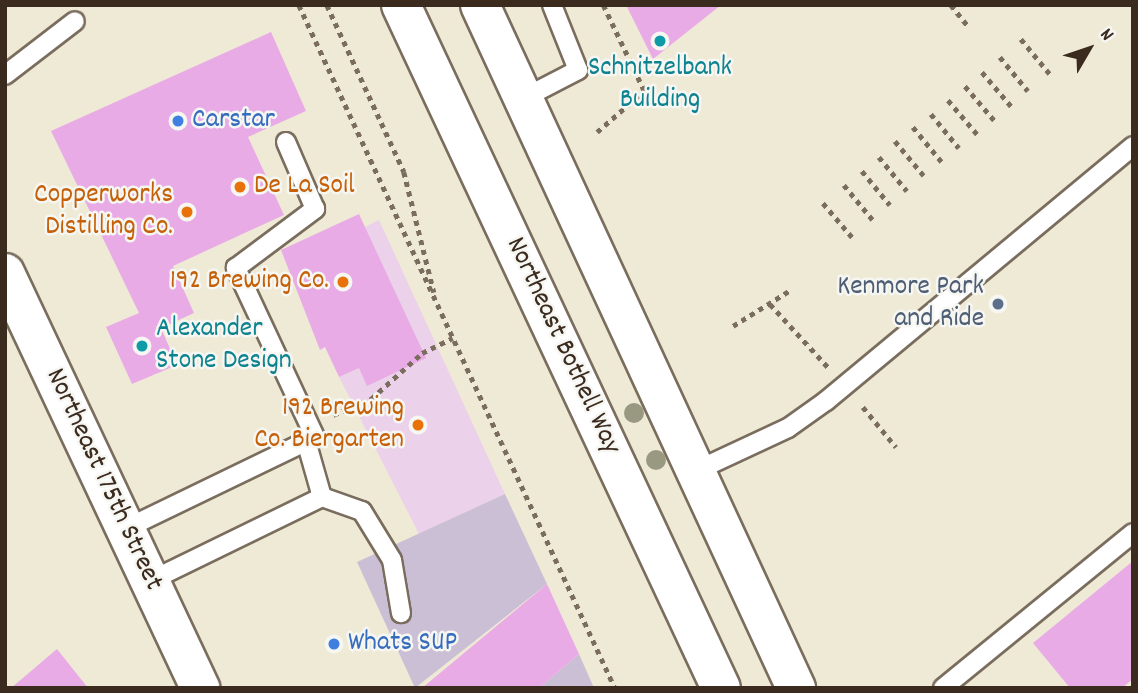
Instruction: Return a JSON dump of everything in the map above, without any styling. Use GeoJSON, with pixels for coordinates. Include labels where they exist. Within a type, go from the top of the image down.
{"type":"FeatureCollection","features":[{"type":"Feature","properties":{"kind":"main road","name":"Northeast Bothell Way"},"geometry":{"type":"LineString","coordinates":[[401,5],[721,688]]}},
{"type":"Feature","properties":{"kind":"main road"},"geometry":{"type":"LineString","coordinates":[[480,5],[700,469],[796,688]]}},
{"type":"Feature","properties":{"kind":"main road","name":"Northeast 175th Street"},"geometry":{"type":"LineString","coordinates":[[5,273],[200,688]]}},
{"type":"Feature","properties":{"kind":"lane"},"geometry":{"type":"LineString","coordinates":[[524,98],[578,70],[552,5]]}},
{"type":"Feature","properties":{"kind":"lane"},"geometry":{"type":"LineString","coordinates":[[5,75],[75,22]]}},
{"type":"Feature","properties":{"kind":"lane"},"geometry":{"type":"LineString","coordinates":[[286,142],[315,209],[236,268],[308,433],[322,496]]}},
{"type":"Feature","properties":{"kind":"lane"},"geometry":{"type":"LineString","coordinates":[[700,469],[788,428],[826,401],[1133,146]]}},
{"type":"Feature","properties":{"kind":"lane"},"geometry":{"type":"LineString","coordinates":[[125,528],[308,433]]}},
{"type":"Feature","properties":{"kind":"lane"},"geometry":{"type":"LineString","coordinates":[[150,581],[322,496],[362,511],[392,560],[401,613]]}},
{"type":"Feature","properties":{"kind":"lane"},"geometry":{"type":"LineString","coordinates":[[943,688],[1133,533]]}},
{"type":"Feature","properties":{"kind":"path"},"geometry":{"type":"LineString","coordinates":[[299,5],[615,688]]}},
{"type":"Feature","properties":{"kind":"path"},"geometry":{"type":"LineString","coordinates":[[327,5],[404,172],[437,303]]}},
{"type":"Feature","properties":{"kind":"path"},"geometry":{"type":"LineString","coordinates":[[597,132],[644,91],[603,5]]}},
{"type":"Feature","properties":{"kind":"path"},"geometry":{"type":"LineString","coordinates":[[951,5],[968,26]]}},
{"type":"Feature","properties":{"kind":"path"},"geometry":{"type":"LineString","coordinates":[[1021,39],[1050,74]]}},
{"type":"Feature","properties":{"kind":"path"},"geometry":{"type":"LineString","coordinates":[[1000,57],[1028,91]]}},
{"type":"Feature","properties":{"kind":"path"},"geometry":{"type":"LineString","coordinates":[[982,72],[1011,106]]}},
{"type":"Feature","properties":{"kind":"path"},"geometry":{"type":"LineString","coordinates":[[965,86],[994,120]]}},
{"type":"Feature","properties":{"kind":"path"},"geometry":{"type":"LineString","coordinates":[[948,100],[977,134]]}},
{"type":"Feature","properties":{"kind":"path"},"geometry":{"type":"LineString","coordinates":[[930,114],[960,148]]}},
{"type":"Feature","properties":{"kind":"path"},"geometry":{"type":"LineString","coordinates":[[913,127],[942,162]]}},
{"type":"Feature","properties":{"kind":"path"},"geometry":{"type":"LineString","coordinates":[[895,141],[925,177]]}},
{"type":"Feature","properties":{"kind":"path"},"geometry":{"type":"LineString","coordinates":[[879,157],[907,191]]}},
{"type":"Feature","properties":{"kind":"path"},"geometry":{"type":"LineString","coordinates":[[862,171],[890,205]]}},
{"type":"Feature","properties":{"kind":"path"},"geometry":{"type":"LineString","coordinates":[[844,185],[873,220]]}},
{"type":"Feature","properties":{"kind":"path"},"geometry":{"type":"LineString","coordinates":[[823,203],[852,237]]}},
{"type":"Feature","properties":{"kind":"path"},"geometry":{"type":"LineString","coordinates":[[733,326],[789,290]]}},
{"type":"Feature","properties":{"kind":"path"},"geometry":{"type":"LineString","coordinates":[[770,304],[831,370]]}},
{"type":"Feature","properties":{"kind":"path"},"geometry":{"type":"LineString","coordinates":[[308,433],[371,400],[422,353],[453,338]]}},
{"type":"Feature","properties":{"kind":"path"},"geometry":{"type":"LineString","coordinates":[[858,401],[896,447]]}},
{"type":"Feature","properties":{"kind":"shaded area","name":"192 Brewing Co. Biergarten"},"geometry":{"type":"Polygon","coordinates":[[[379,220],[505,494],[419,534],[339,377],[418,341],[365,227],[379,220]]]}},
{"type":"Feature","properties":{"kind":"shaded area"},"geometry":{"type":"Polygon","coordinates":[[[505,494],[547,584],[415,688],[357,562],[505,494]]]}},
{"type":"Feature","properties":{"kind":"shaded area"},"geometry":{"type":"Polygon","coordinates":[[[579,654],[594,688],[539,688],[579,654]]]}},
{"type":"Feature","properties":{"kind":"building","name":"Schnitzelbank Building"},"geometry":{"type":"Polygon","coordinates":[[[626,5],[721,5],[653,59],[626,5]]]}},
{"type":"Feature","properties":{"kind":"building"},"geometry":{"type":"Polygon","coordinates":[[[271,32],[306,111],[248,137],[284,215],[173,266],[194,313],[161,328],[177,365],[132,384],[106,327],[139,313],[51,131],[271,32]]]}},
{"type":"Feature","properties":{"kind":"building","name":"192 Brewing Co."},"geometry":{"type":"Polygon","coordinates":[[[359,214],[426,358],[367,386],[359,368],[339,377],[325,347],[320,350],[281,250],[359,214]]]}},
{"type":"Feature","properties":{"kind":"building"},"geometry":{"type":"Polygon","coordinates":[[[1133,561],[1133,679],[1122,688],[1070,688],[1033,643],[1133,561]]]}},
{"type":"Feature","properties":{"kind":"building"},"geometry":{"type":"Polygon","coordinates":[[[547,584],[579,654],[539,688],[422,688],[547,584]]]}},
{"type":"Feature","properties":{"kind":"building"},"geometry":{"type":"Polygon","coordinates":[[[57,649],[88,688],[11,688],[57,649]]]}},
{"type":"Feature","properties":{"kind":"place","name":"Schnitzelbank Building"},"geometry":{"type":"Point","coordinates":[660,41]}},
{"type":"Feature","properties":{"kind":"place","name":"Carstar"},"geometry":{"type":"Point","coordinates":[178,121]}},
{"type":"Feature","properties":{"kind":"place","name":"De La Soil"},"geometry":{"type":"Point","coordinates":[240,187]}},
{"type":"Feature","properties":{"kind":"place","name":"Copperworks Distilling Co."},"geometry":{"type":"Point","coordinates":[187,212]}},
{"type":"Feature","properties":{"kind":"place","name":"192 Brewing Co."},"geometry":{"type":"Point","coordinates":[343,282]}},
{"type":"Feature","properties":{"kind":"place","name":"Kenmore Park and Ride"},"geometry":{"type":"Point","coordinates":[998,304]}},
{"type":"Feature","properties":{"kind":"place","name":"Alexander Stone Design"},"geometry":{"type":"Point","coordinates":[142,346]}},
{"type":"Feature","properties":{"kind":"place","name":"192 Brewing Co. Biergarten"},"geometry":{"type":"Point","coordinates":[418,425]}},
{"type":"Feature","properties":{"kind":"place","name":"Whats SUP"},"geometry":{"type":"Point","coordinates":[334,644]}}]}
